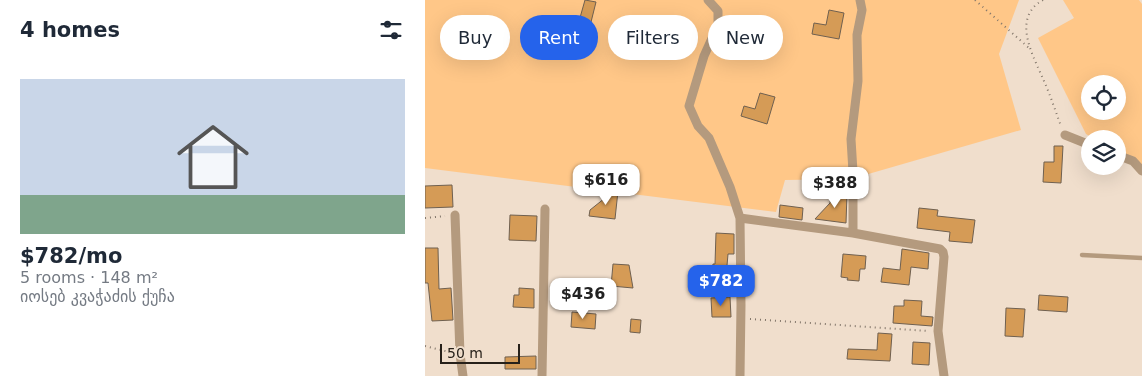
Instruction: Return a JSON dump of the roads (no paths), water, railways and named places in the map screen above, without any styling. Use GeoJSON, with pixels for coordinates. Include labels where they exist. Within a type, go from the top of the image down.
{"type":"FeatureCollection","features":[{"type":"Feature","properties":{"kind":"street"},"geometry":{"type":"LineString","coordinates":[[708,0],[718,11],[718,25],[704,56],[689,106],[698,126],[709,138],[730,187],[740,218],[741,319],[739,376]]}},
{"type":"Feature","properties":{"kind":"street"},"geometry":{"type":"LineString","coordinates":[[853,233],[851,139],[858,81],[857,35],[862,10],[860,0]]}},
{"type":"Feature","properties":{"kind":"street"},"geometry":{"type":"LineString","coordinates":[[1065,135],[1081,141]]}},
{"type":"Feature","properties":{"kind":"street"},"geometry":{"type":"LineString","coordinates":[[1126,159],[1133,162],[1142,171]]}},
{"type":"Feature","properties":{"kind":"street"},"geometry":{"type":"LineString","coordinates":[[542,376],[545,209]]}},
{"type":"Feature","properties":{"kind":"street"},"geometry":{"type":"LineString","coordinates":[[455,215],[460,354],[463,376]]}},
{"type":"Feature","properties":{"kind":"street"},"geometry":{"type":"LineString","coordinates":[[740,218],[853,233],[940,248],[944,257],[937,331],[944,376]]}},
{"type":"Feature","properties":{"kind":"lane"},"geometry":{"type":"LineString","coordinates":[[1081,255],[1142,258]]}}]}
